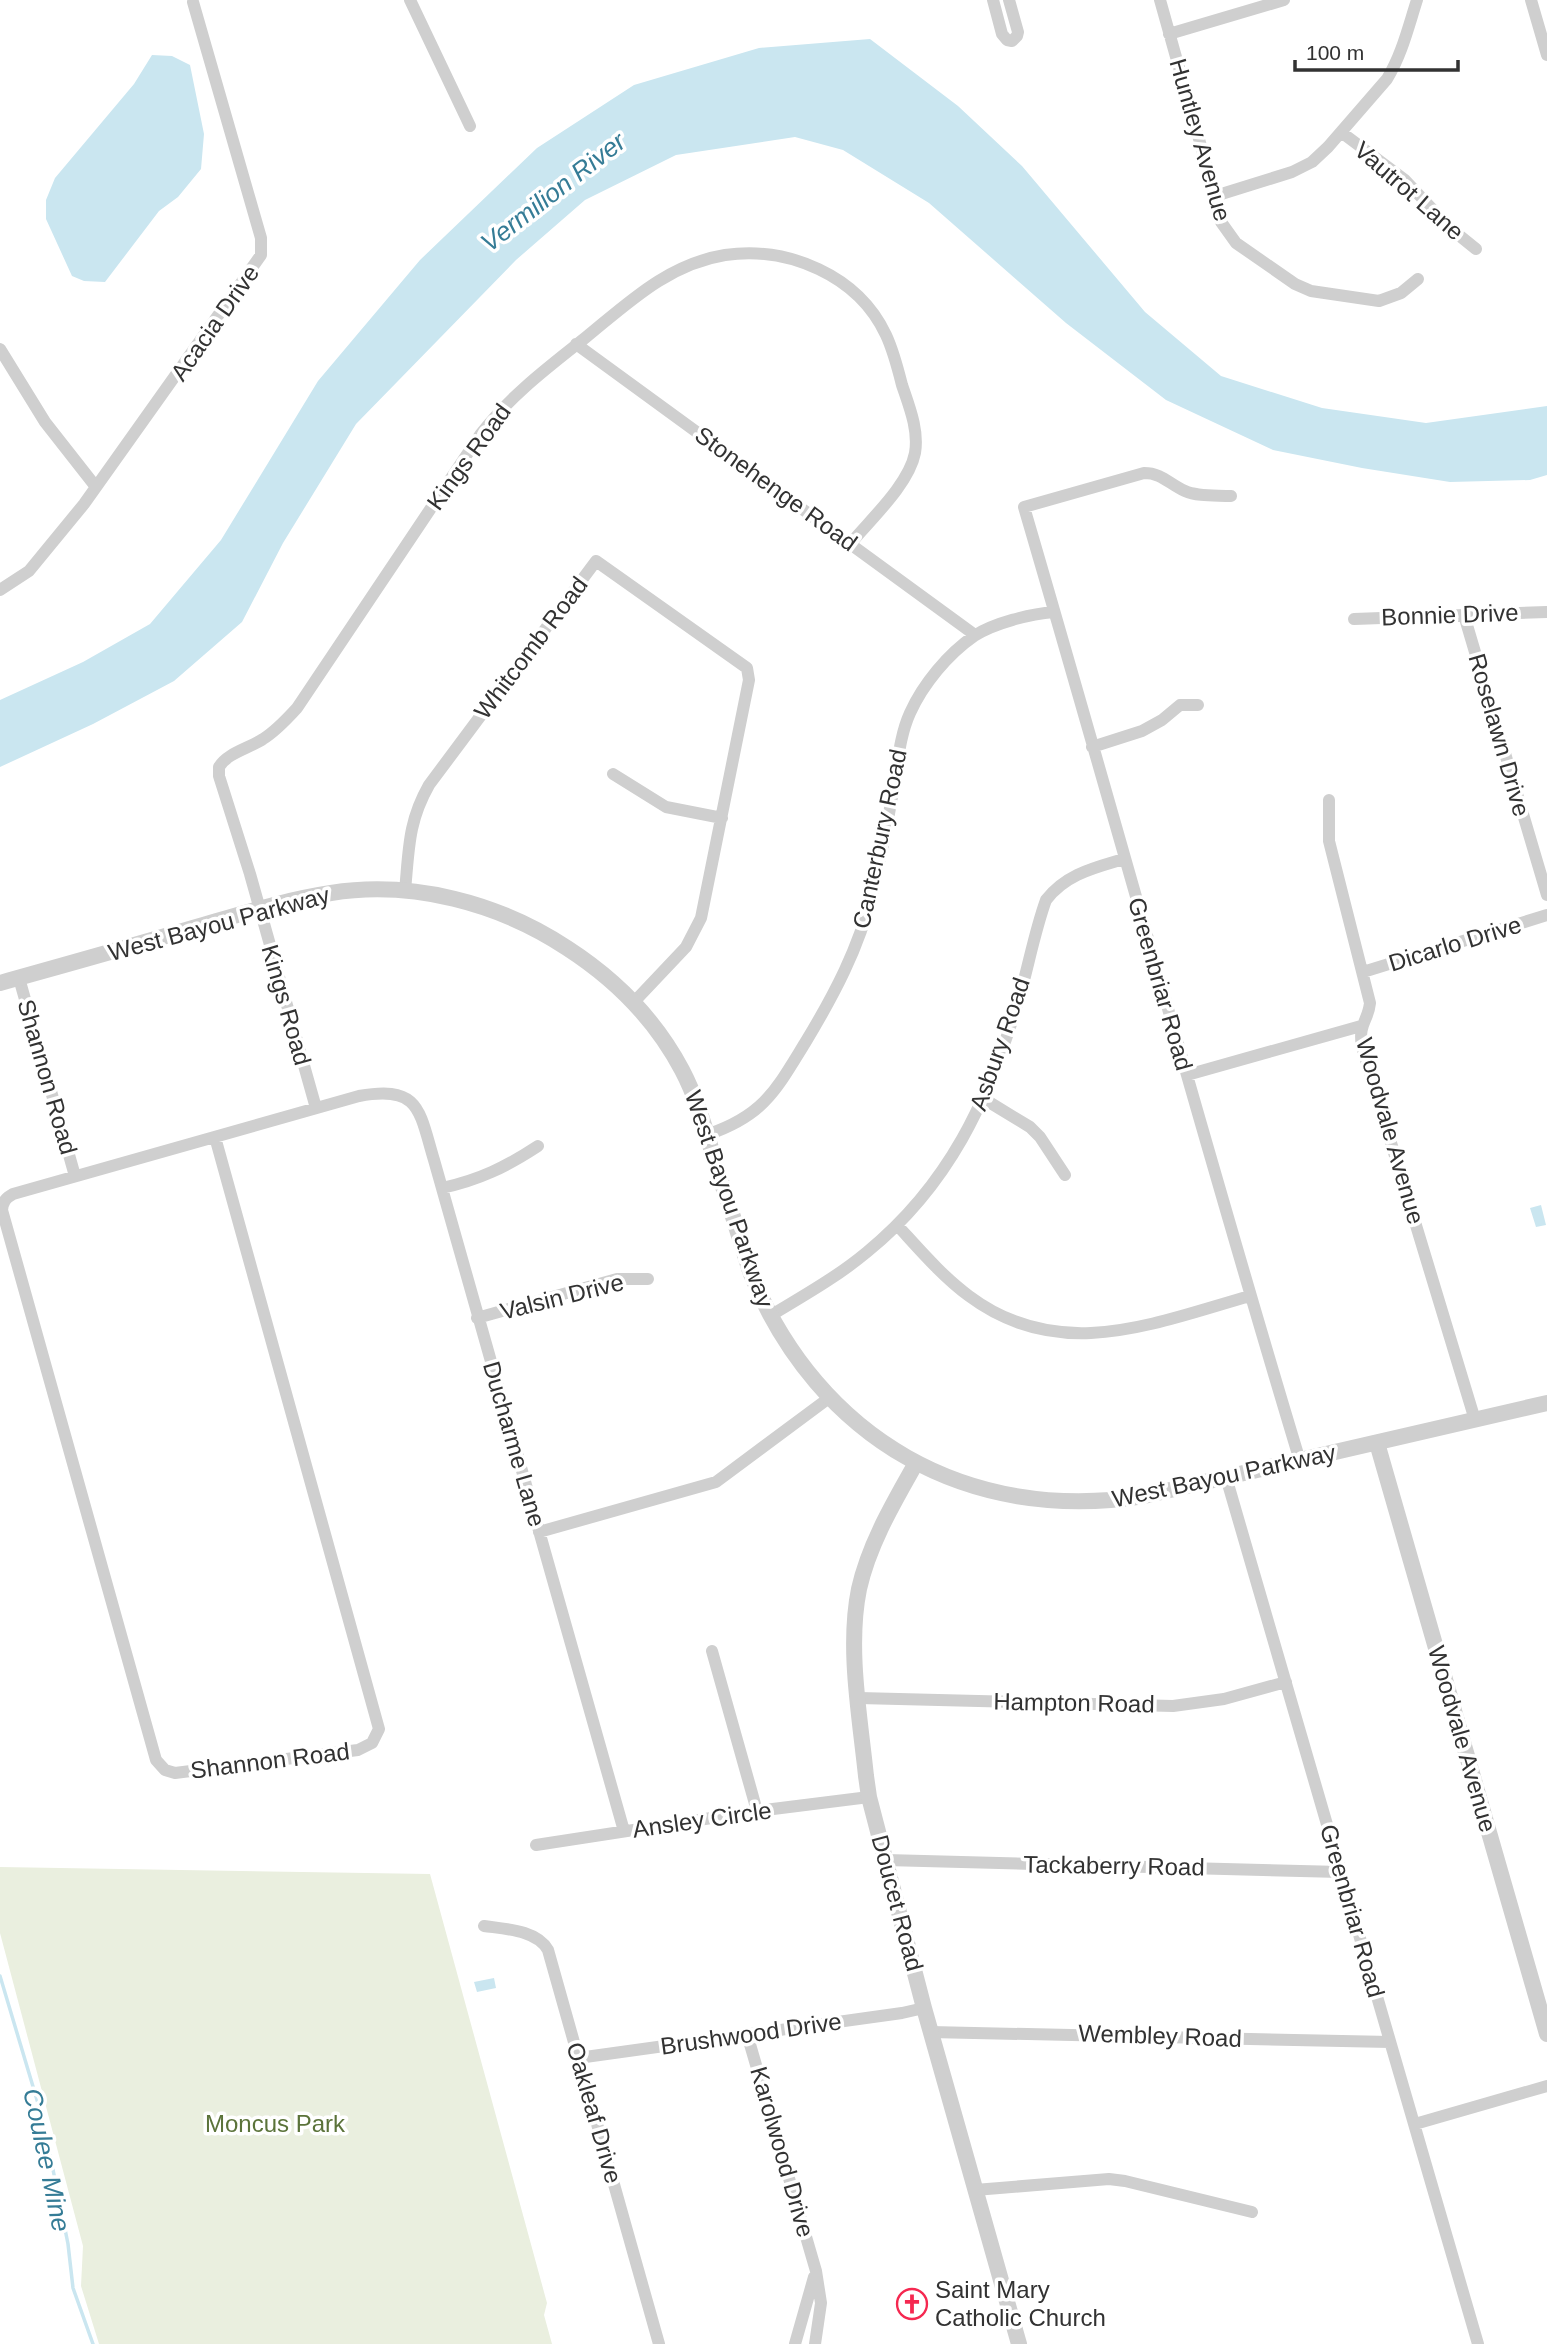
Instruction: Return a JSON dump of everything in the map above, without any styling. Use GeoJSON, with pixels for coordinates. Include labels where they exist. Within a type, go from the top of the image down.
{"type":"FeatureCollection","features":[{"type":"Feature","properties":{"kind":"street"},"geometry":{"type":"LineString","coordinates":[[410,0],[470,125]]}},
{"type":"Feature","properties":{"kind":"street"},"geometry":{"type":"LineString","coordinates":[[993,0],[1002,34],[1012,41],[1018,32],[1009,0]]}},
{"type":"Feature","properties":{"kind":"street","name":"Huntley Avenue"},"geometry":{"type":"LineString","coordinates":[[1160,0],[1221,222],[1236,243],[1295,284],[1311,291],[1379,301],[1401,293],[1418,279]]}},
{"type":"Feature","properties":{"kind":"street"},"geometry":{"type":"LineString","coordinates":[[1169,34],[1284,0]]}},
{"type":"Feature","properties":{"kind":"street"},"geometry":{"type":"LineString","coordinates":[[1215,196],[1302,168],[1321,155],[1396,65],[1418,0]]}},
{"type":"Feature","properties":{"kind":"street"},"geometry":{"type":"LineString","coordinates":[[1531,0],[1547,55]]}},
{"type":"Feature","properties":{"kind":"street","name":"Acacia Drive"},"geometry":{"type":"LineString","coordinates":[[0,590],[29,571],[96,487],[249,275],[262,251],[261,238],[193,2]]}},
{"type":"Feature","properties":{"kind":"street","name":"Vautrot Lane"},"geometry":{"type":"LineString","coordinates":[[1341,132],[1405,180],[1450,228],[1476,249]]}},
{"type":"Feature","properties":{"kind":"street","name":"Kings Road"},"geometry":{"type":"LineString","coordinates":[[316,1108],[219,776],[221,763],[264,739],[290,716],[495,417],[524,387],[576,344],[660,279],[688,265],[725,255],[767,254],[806,263],[835,279],[864,304],[887,336],[916,440],[915,454],[909,470],[851,543]]}},
{"type":"Feature","properties":{"kind":"street","name":"Stonehenge Road"},"geometry":{"type":"LineString","coordinates":[[576,344],[975,635]]}},
{"type":"Feature","properties":{"kind":"street"},"geometry":{"type":"LineString","coordinates":[[0,349],[45,422],[96,487]]}},
{"type":"Feature","properties":{"kind":"street","name":"Greenbriar Road"},"geometry":{"type":"LineString","coordinates":[[1231,496],[1192,493],[1163,476],[1144,473],[1024,507],[1250,1296],[1300,1461]]}},
{"type":"Feature","properties":{"kind":"street","name":"Whitcomb Road"},"geometry":{"type":"LineString","coordinates":[[405,891],[414,815],[429,785],[596,561],[747,668],[749,680],[705,903],[695,933],[676,959],[634,1002]]}},
{"type":"Feature","properties":{"kind":"street","name":"Bonnie Drive"},"geometry":{"type":"LineString","coordinates":[[1353,619],[1547,611]]}},
{"type":"Feature","properties":{"kind":"street","name":"Canterbury Road"},"geometry":{"type":"LineString","coordinates":[[709,1135],[748,1117],[772,1095],[841,981],[855,951],[872,895],[909,714],[930,678],[975,635],[1023,617],[1054,612]]}},
{"type":"Feature","properties":{"kind":"street","name":"Roselawn Drive"},"geometry":{"type":"LineString","coordinates":[[1464,615],[1547,895]]}},
{"type":"Feature","properties":{"kind":"street"},"geometry":{"type":"LineString","coordinates":[[1092,747],[1142,731],[1162,720],[1180,705],[1198,705]]}},
{"type":"Feature","properties":{"kind":"street"},"geometry":{"type":"LineString","coordinates":[[613,774],[666,807],[722,818]]}},
{"type":"Feature","properties":{"kind":"street","name":"Woodvale Avenue"},"geometry":{"type":"LineString","coordinates":[[1329,800],[1329,841],[1370,1006],[1361,1026],[1362,1047],[1475,1420]]}},
{"type":"Feature","properties":{"kind":"street","name":"Asbury Road"},"geometry":{"type":"LineString","coordinates":[[770,1317],[845,1269],[897,1225],[925,1195],[951,1159],[984,1099],[1018,1002],[1046,900],[1056,887],[1070,877],[1124,859]]}},
{"type":"Feature","properties":{"kind":"street","name":"West Bayou Parkway"},"geometry":{"type":"LineString","coordinates":[[0,983],[259,910],[333,893],[405,891],[437,895],[478,905],[527,924],[589,962],[634,1002],[658,1032],[682,1071],[709,1135],[751,1274],[770,1317],[794,1356],[829,1398],[866,1430],[916,1463],[961,1482],[998,1493],[1055,1502],[1117,1500],[1300,1461],[1547,1403]]}},
{"type":"Feature","properties":{"kind":"street","name":"Dicarlo Drive"},"geometry":{"type":"LineString","coordinates":[[1363,972],[1547,915]]}},
{"type":"Feature","properties":{"kind":"street","name":"Shannon Road"},"geometry":{"type":"LineString","coordinates":[[19,978],[75,1176]]}},
{"type":"Feature","properties":{"kind":"street"},"geometry":{"type":"LineString","coordinates":[[1187,1075],[1361,1026]]}},
{"type":"Feature","properties":{"kind":"street","name":"Ducharme Lane"},"geometry":{"type":"LineString","coordinates":[[370,1094],[395,1093],[406,1097],[421,1119],[624,1831]]}},
{"type":"Feature","properties":{"kind":"street","name":"Shannon Road"},"geometry":{"type":"LineString","coordinates":[[215,1137],[379,1722],[377,1736],[359,1750],[175,1773],[164,1770],[156,1760],[2,1210],[5,1200],[13,1194],[316,1108],[370,1094]]}},
{"type":"Feature","properties":{"kind":"street"},"geometry":{"type":"LineString","coordinates":[[984,1099],[1030,1127],[1040,1137],[1065,1175]]}},
{"type":"Feature","properties":{"kind":"street"},"geometry":{"type":"LineString","coordinates":[[442,1188],[466,1183],[508,1166],[538,1146]]}},
{"type":"Feature","properties":{"kind":"street"},"geometry":{"type":"LineString","coordinates":[[897,1225],[934,1265],[970,1297],[1009,1319],[1041,1329],[1085,1335],[1128,1330],[1250,1296]]}},
{"type":"Feature","properties":{"kind":"street","name":"Valsin Drive"},"geometry":{"type":"LineString","coordinates":[[477,1318],[617,1279],[648,1279]]}},
{"type":"Feature","properties":{"kind":"street"},"geometry":{"type":"LineString","coordinates":[[539,1531],[716,1482],[829,1398]]}},
{"type":"Feature","properties":{"kind":"street","name":"Woodvale Avenue"},"geometry":{"type":"LineString","coordinates":[[1377,1443],[1547,2034]]}},
{"type":"Feature","properties":{"kind":"street","name":"Doucet Road"},"geometry":{"type":"LineString","coordinates":[[916,1463],[872,1550],[860,1588],[855,1619],[859,1698],[869,1797],[930,2032],[1018,2344]]}},
{"type":"Feature","properties":{"kind":"street","name":"Greenbriar Road"},"geometry":{"type":"LineString","coordinates":[[1226,1477],[1478,2344]]}},
{"type":"Feature","properties":{"kind":"street"},"geometry":{"type":"LineString","coordinates":[[712,1651],[757,1811]]}},
{"type":"Feature","properties":{"kind":"street","name":"Hampton Road"},"geometry":{"type":"LineString","coordinates":[[859,1698],[1173,1706],[1224,1699],[1286,1682]]}},
{"type":"Feature","properties":{"kind":"street","name":"Ansley Circle"},"geometry":{"type":"LineString","coordinates":[[536,1845],[757,1811],[869,1797]]}},
{"type":"Feature","properties":{"kind":"street","name":"Tackaberry Road"},"geometry":{"type":"LineString","coordinates":[[886,1860],[1341,1872]]}},
{"type":"Feature","properties":{"kind":"street","name":"Oakleaf Drive"},"geometry":{"type":"LineString","coordinates":[[484,1926],[511,1930],[538,1939],[546,1946],[659,2344]]}},
{"type":"Feature","properties":{"kind":"street","name":"Brushwood Drive"},"geometry":{"type":"LineString","coordinates":[[578,2058],[924,2008]]}},
{"type":"Feature","properties":{"kind":"street","name":"Wembley Road"},"geometry":{"type":"LineString","coordinates":[[930,2032],[1390,2042]]}},
{"type":"Feature","properties":{"kind":"street","name":"Karolwood Drive"},"geometry":{"type":"LineString","coordinates":[[747,2034],[816,2271],[821,2303],[815,2344]]}},
{"type":"Feature","properties":{"kind":"street"},"geometry":{"type":"LineString","coordinates":[[1415,2124],[1547,2086]]}},
{"type":"Feature","properties":{"kind":"street"},"geometry":{"type":"LineString","coordinates":[[975,2190],[1109,2179],[1252,2212]]}},
{"type":"Feature","properties":{"kind":"street","name":"Karolwood Drive"},"geometry":{"type":"LineString","coordinates":[[794,2344],[816,2271]]}},
{"type":"Feature","properties":{"kind":"green space","name":"Moncus Park"},"geometry":{"type":"Polygon","coordinates":[[[0,1867],[430,1874],[547,2303],[544,2315],[552,2344],[99,2344],[81,2286],[83,2246],[0,1933],[0,1867]]]}},
{"type":"Feature","properties":{"kind":"water","name":"Vermilion River"},"geometry":{"type":"Polygon","coordinates":[[[870,39],[958,106],[1022,166],[1145,312],[1221,376],[1322,408],[1426,423],[1547,406],[1547,475],[1530,480],[1450,482],[1273,450],[1166,400],[1066,323],[929,203],[843,150],[795,137],[676,155],[585,200],[516,260],[356,424],[283,543],[242,622],[174,681],[93,724],[0,767],[0,700],[83,662],[150,624],[221,540],[318,381],[420,260],[537,148],[634,85],[759,48],[870,39]]]}},
{"type":"Feature","properties":{"kind":"water"},"geometry":{"type":"Polygon","coordinates":[[[152,55],[172,56],[190,65],[204,134],[201,169],[178,197],[159,211],[105,282],[84,281],[72,276],[46,219],[46,200],[55,178],[134,84],[152,55]]]}},
{"type":"Feature","properties":{"kind":"water"},"geometry":{"type":"Polygon","coordinates":[[[1541,1205],[1546,1225],[1536,1227],[1530,1208],[1541,1205]]]}},
{"type":"Feature","properties":{"kind":"water"},"geometry":{"type":"Polygon","coordinates":[[[494,1978],[496,1988],[477,1992],[474,1982],[494,1978]]]}},
{"type":"Feature","properties":{"kind":"waterway","name":"Coulee Mine"},"geometry":{"type":"LineString","coordinates":[[0,1976],[43,2120],[68,2244],[73,2288],[93,2344]]}},
{"type":"Feature","properties":{"kind":"place","name":"Saint Mary Catholic Church"},"geometry":{"type":"Point","coordinates":[912,2304]}}]}
